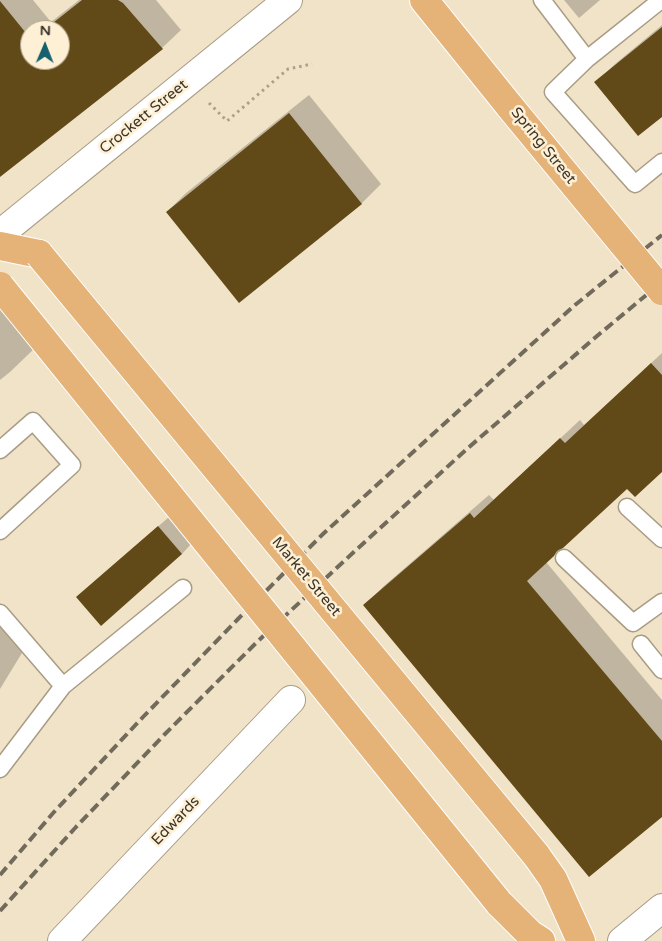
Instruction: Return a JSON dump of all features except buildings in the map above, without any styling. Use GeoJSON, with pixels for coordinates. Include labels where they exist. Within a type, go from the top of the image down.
{"type":"FeatureCollection","features":[{"type":"Feature","properties":{"kind":"main road","name":"Spring Street"},"geometry":{"type":"LineString","coordinates":[[424,0],[662,291]]}},
{"type":"Feature","properties":{"kind":"main road","name":"Market Street"},"geometry":{"type":"LineString","coordinates":[[0,246],[39,254],[536,855],[553,879],[581,941]]}},
{"type":"Feature","properties":{"kind":"main road"},"geometry":{"type":"LineString","coordinates":[[0,286],[499,903],[530,934],[541,941]]}},
{"type":"Feature","properties":{"kind":"street","name":"Crockett Street"},"geometry":{"type":"LineString","coordinates":[[0,234],[288,0]]}},
{"type":"Feature","properties":{"kind":"street","name":"Edwards"},"geometry":{"type":"LineString","coordinates":[[62,941],[291,700]]}},
{"type":"Feature","properties":{"kind":"street"},"geometry":{"type":"LineString","coordinates":[[622,941],[662,908]]}},
{"type":"Feature","properties":{"kind":"lane"},"geometry":{"type":"LineString","coordinates":[[542,0],[587,59]]}},
{"type":"Feature","properties":{"kind":"lane"},"geometry":{"type":"LineString","coordinates":[[661,0],[587,59],[552,92],[635,184],[662,162]]}},
{"type":"Feature","properties":{"kind":"lane"},"geometry":{"type":"LineString","coordinates":[[0,450],[34,421],[72,465],[0,531]]}},
{"type":"Feature","properties":{"kind":"lane"},"geometry":{"type":"LineString","coordinates":[[626,507],[662,539]]}},
{"type":"Feature","properties":{"kind":"lane"},"geometry":{"type":"LineString","coordinates":[[564,558],[633,623],[662,602]]}},
{"type":"Feature","properties":{"kind":"lane"},"geometry":{"type":"LineString","coordinates":[[0,769],[64,686],[183,588]]}},
{"type":"Feature","properties":{"kind":"lane"},"geometry":{"type":"LineString","coordinates":[[0,614],[64,686]]}},
{"type":"Feature","properties":{"kind":"lane"},"geometry":{"type":"LineString","coordinates":[[641,644],[662,670]]}},
{"type":"Feature","properties":{"kind":"path"},"geometry":{"type":"LineString","coordinates":[[209,103],[227,121],[288,69],[312,64]]}},
{"type":"Feature","properties":{"kind":"railway"},"geometry":{"type":"LineString","coordinates":[[0,875],[54,812],[143,717],[324,533],[575,305],[662,235]]}},
{"type":"Feature","properties":{"kind":"railway"},"geometry":{"type":"LineString","coordinates":[[0,911],[76,827],[257,642],[468,448],[662,282]]}}]}
